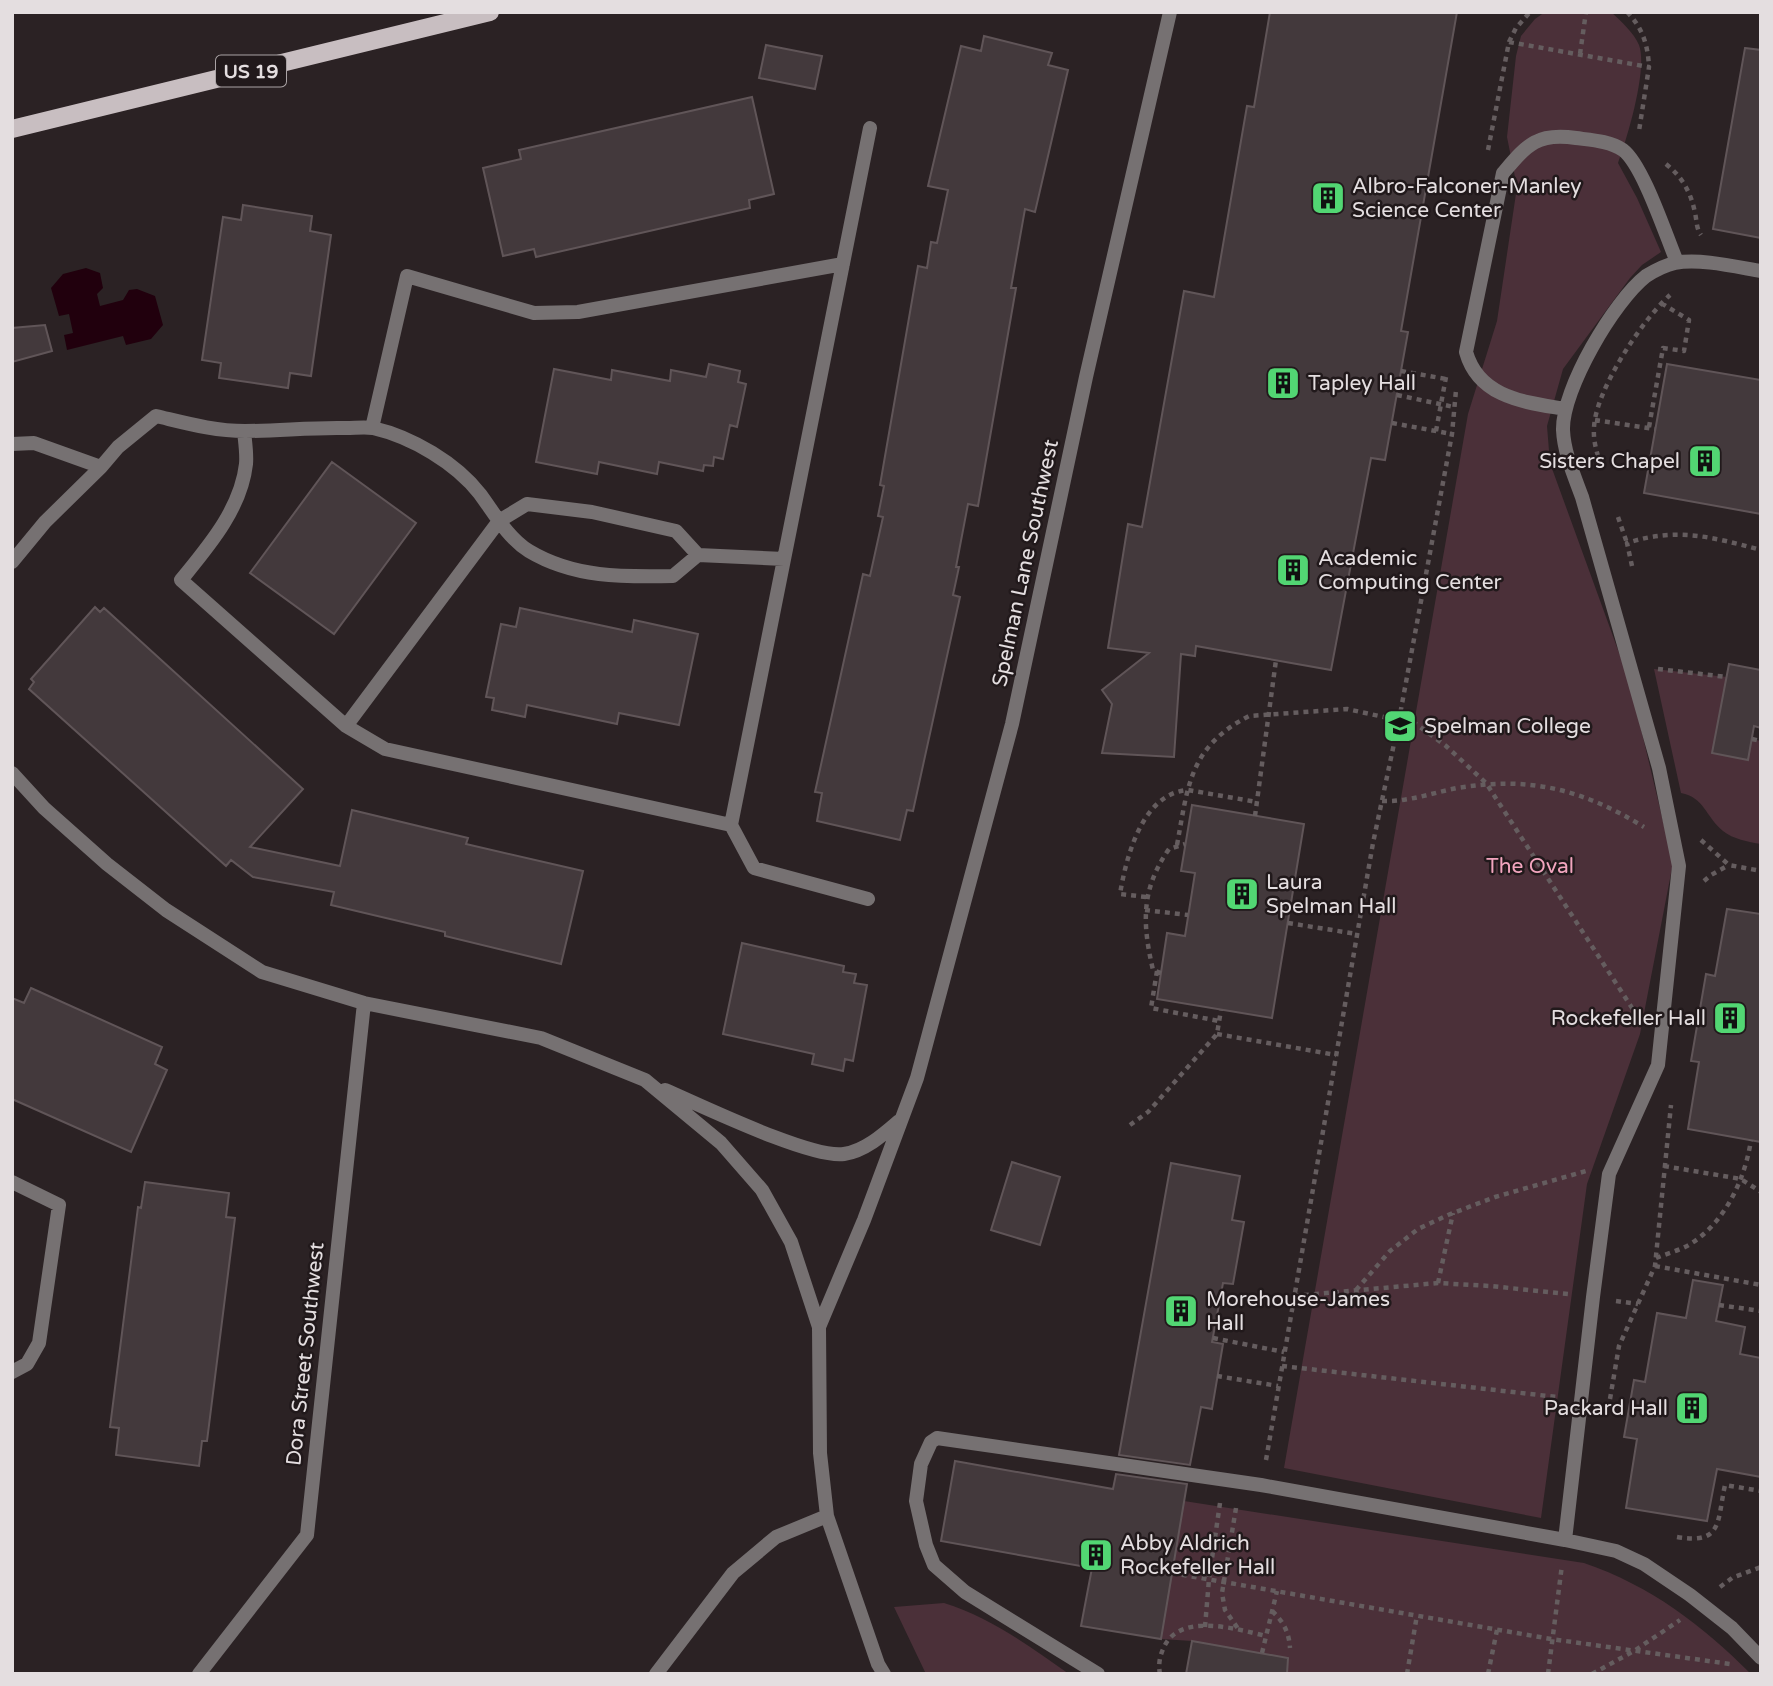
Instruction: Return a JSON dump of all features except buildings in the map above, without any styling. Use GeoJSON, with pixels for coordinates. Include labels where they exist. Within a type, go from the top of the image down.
{"type":"FeatureCollection","features":[{"type":"Feature","properties":{"kind":"main road","name":"US 19"},"geometry":{"type":"LineString","coordinates":[[12,129],[490,12]]}},
{"type":"Feature","properties":{"kind":"street","name":"Spelman Lane Southwest"},"geometry":{"type":"LineString","coordinates":[[884,1674],[878,1664],[827,1516],[820,1452],[819,1327],[864,1220],[917,1078],[1012,724],[1086,377],[1170,12]]}},
{"type":"Feature","properties":{"kind":"street"},"geometry":{"type":"LineString","coordinates":[[868,899],[754,868],[731,825],[870,128]]}},
{"type":"Feature","properties":{"kind":"street"},"geometry":{"type":"LineString","coordinates":[[1565,409],[1515,401],[1487,384],[1470,366],[1466,352],[1503,173],[1522,151],[1549,136],[1600,141],[1625,152],[1639,170],[1677,262]]}},
{"type":"Feature","properties":{"kind":"street"},"geometry":{"type":"LineString","coordinates":[[1565,1540],[1609,1174],[1658,1065],[1679,866],[1658,768],[1582,497],[1569,463],[1563,430],[1565,409],[1594,343],[1620,305],[1646,276],[1677,262],[1709,263],[1761,271]]}},
{"type":"Feature","properties":{"kind":"street"},"geometry":{"type":"LineString","coordinates":[[372,428],[407,276],[534,313],[578,312],[843,264]]}},
{"type":"Feature","properties":{"kind":"street"},"geometry":{"type":"LineString","coordinates":[[12,562],[45,522],[102,467],[118,447],[156,415],[200,427],[244,431],[372,428],[415,443],[454,468],[527,550],[560,565],[609,577],[673,576],[698,555],[784,559]]}},
{"type":"Feature","properties":{"kind":"street"},"geometry":{"type":"LineString","coordinates":[[244,431],[246,464],[238,496],[212,541],[181,580],[346,726],[385,749],[731,825]]}},
{"type":"Feature","properties":{"kind":"street"},"geometry":{"type":"LineString","coordinates":[[12,444],[34,443],[102,467]]}},
{"type":"Feature","properties":{"kind":"street"},"geometry":{"type":"LineString","coordinates":[[346,726],[499,521],[527,505],[592,512],[676,531],[698,555]]}},
{"type":"Feature","properties":{"kind":"street"},"geometry":{"type":"LineString","coordinates":[[12,773],[44,808],[107,864],[166,910],[262,972],[364,1003],[541,1038],[743,1124],[817,1151],[843,1154],[864,1147],[884,1135],[903,1118]]}},
{"type":"Feature","properties":{"kind":"street","name":"Dora Street Southwest"},"geometry":{"type":"LineString","coordinates":[[199,1674],[307,1535],[364,1003]]}},
{"type":"Feature","properties":{"kind":"street"},"geometry":{"type":"LineString","coordinates":[[645,1080],[722,1143],[762,1190],[791,1242],[819,1327]]}},
{"type":"Feature","properties":{"kind":"street"},"geometry":{"type":"LineString","coordinates":[[12,1182],[59,1205],[39,1343],[27,1364],[12,1372]]}},
{"type":"Feature","properties":{"kind":"street"},"geometry":{"type":"LineString","coordinates":[[1098,1674],[965,1592],[934,1565],[926,1545],[916,1501],[920,1464],[931,1442],[937,1438],[1224,1479],[1616,1551],[1644,1563],[1701,1603],[1732,1628],[1761,1658]]}},
{"type":"Feature","properties":{"kind":"street"},"geometry":{"type":"LineString","coordinates":[[656,1674],[733,1573],[776,1536],[827,1516]]}},
{"type":"Feature","properties":{"kind":"path"},"geometry":{"type":"LineString","coordinates":[[1485,160],[1509,42],[1516,28],[1530,12]]}},
{"type":"Feature","properties":{"kind":"path"},"geometry":{"type":"LineString","coordinates":[[1580,54],[1586,12]]}},
{"type":"Feature","properties":{"kind":"path"},"geometry":{"type":"LineString","coordinates":[[1627,12],[1640,29],[1647,45],[1649,67],[1640,135]]}},
{"type":"Feature","properties":{"kind":"path"},"geometry":{"type":"LineString","coordinates":[[1509,42],[1649,67]]}},
{"type":"Feature","properties":{"kind":"path"},"geometry":{"type":"LineString","coordinates":[[1662,160],[1683,180],[1692,200],[1697,229],[1701,236],[1707,237]]}},
{"type":"Feature","properties":{"kind":"path"},"geometry":{"type":"LineString","coordinates":[[1602,470],[1595,446],[1595,420],[1609,379],[1661,303],[1679,290]]}},
{"type":"Feature","properties":{"kind":"path"},"geometry":{"type":"LineString","coordinates":[[1595,420],[1652,428],[1663,348],[1684,351],[1689,320],[1661,303]]}},
{"type":"Feature","properties":{"kind":"path"},"geometry":{"type":"LineString","coordinates":[[1261,1485],[1357,934],[1452,433],[1455,393],[1470,366]]}},
{"type":"Feature","properties":{"kind":"path"},"geometry":{"type":"LineString","coordinates":[[1436,431],[1448,368]]}},
{"type":"Feature","properties":{"kind":"path"},"geometry":{"type":"LineString","coordinates":[[1401,371],[1461,383]]}},
{"type":"Feature","properties":{"kind":"path"},"geometry":{"type":"LineString","coordinates":[[1397,395],[1454,407]]}},
{"type":"Feature","properties":{"kind":"path"},"geometry":{"type":"LineString","coordinates":[[1392,423],[1452,433]]}},
{"type":"Feature","properties":{"kind":"path"},"geometry":{"type":"LineString","coordinates":[[1614,506],[1627,543],[1632,568]]}},
{"type":"Feature","properties":{"kind":"path"},"geometry":{"type":"LineString","coordinates":[[1627,543],[1647,537],[1679,533],[1725,540],[1761,550]]}},
{"type":"Feature","properties":{"kind":"path"},"geometry":{"type":"LineString","coordinates":[[1255,816],[1276,660]]}},
{"type":"Feature","properties":{"kind":"path"},"geometry":{"type":"LineString","coordinates":[[1656,681],[1654,669],[1727,677]]}},
{"type":"Feature","properties":{"kind":"path"},"geometry":{"type":"LineString","coordinates":[[1177,845],[1188,790],[1197,762],[1209,745],[1237,722],[1249,716],[1347,709],[1416,724],[1486,783],[1634,1012],[1660,1046]]}},
{"type":"Feature","properties":{"kind":"path"},"geometry":{"type":"LineString","coordinates":[[1752,739],[1761,741]]}},
{"type":"Feature","properties":{"kind":"path"},"geometry":{"type":"LineString","coordinates":[[1382,801],[1409,800],[1486,783],[1539,785],[1580,795],[1620,812],[1652,832],[1676,855]]}},
{"type":"Feature","properties":{"kind":"path"},"geometry":{"type":"LineString","coordinates":[[1146,897],[1120,894],[1131,844],[1142,822],[1162,800],[1177,791],[1188,790],[1257,802]]}},
{"type":"Feature","properties":{"kind":"path"},"geometry":{"type":"LineString","coordinates":[[1696,835],[1718,857],[1730,864],[1761,871]]}},
{"type":"Feature","properties":{"kind":"path"},"geometry":{"type":"LineString","coordinates":[[1185,844],[1169,849],[1160,862],[1146,897],[1148,949],[1153,970],[1159,972],[1150,1008],[1219,1021]]}},
{"type":"Feature","properties":{"kind":"path"},"geometry":{"type":"LineString","coordinates":[[1699,889],[1710,875],[1730,864]]}},
{"type":"Feature","properties":{"kind":"path"},"geometry":{"type":"LineString","coordinates":[[1145,910],[1188,915]]}},
{"type":"Feature","properties":{"kind":"path"},"geometry":{"type":"LineString","coordinates":[[1288,923],[1357,934]]}},
{"type":"Feature","properties":{"kind":"path"},"geometry":{"type":"LineString","coordinates":[[1130,1125],[1148,1112],[1217,1034],[1221,1010]]}},
{"type":"Feature","properties":{"kind":"path"},"geometry":{"type":"LineString","coordinates":[[1217,1034],[1336,1055]]}},
{"type":"Feature","properties":{"kind":"path"},"geometry":{"type":"LineString","coordinates":[[1608,1412],[1619,1346],[1655,1266],[1672,1093]]}},
{"type":"Feature","properties":{"kind":"path"},"geometry":{"type":"LineString","coordinates":[[1656,1258],[1688,1245],[1727,1207],[1741,1179],[1751,1140]]}},
{"type":"Feature","properties":{"kind":"path"},"geometry":{"type":"LineString","coordinates":[[1664,1166],[1741,1179],[1761,1192]]}},
{"type":"Feature","properties":{"kind":"path"},"geometry":{"type":"LineString","coordinates":[[1356,1290],[1390,1251],[1418,1229],[1495,1197],[1583,1171],[1609,1174]]}},
{"type":"Feature","properties":{"kind":"path"},"geometry":{"type":"LineString","coordinates":[[1438,1283],[1453,1213]]}},
{"type":"Feature","properties":{"kind":"path"},"geometry":{"type":"LineString","coordinates":[[1655,1266],[1761,1285]]}},
{"type":"Feature","properties":{"kind":"path"},"geometry":{"type":"LineString","coordinates":[[1294,1296],[1438,1283],[1579,1296]]}},
{"type":"Feature","properties":{"kind":"path"},"geometry":{"type":"LineString","coordinates":[[1608,1300],[1638,1304]]}},
{"type":"Feature","properties":{"kind":"path"},"geometry":{"type":"LineString","coordinates":[[1719,1306],[1761,1311]]}},
{"type":"Feature","properties":{"kind":"path"},"geometry":{"type":"LineString","coordinates":[[1213,1338],[1284,1352]]}},
{"type":"Feature","properties":{"kind":"path"},"geometry":{"type":"LineString","coordinates":[[1282,1366],[1582,1400]]}},
{"type":"Feature","properties":{"kind":"path"},"geometry":{"type":"LineString","coordinates":[[1217,1376],[1278,1386]]}},
{"type":"Feature","properties":{"kind":"path"},"geometry":{"type":"LineString","coordinates":[[1205,1627],[1209,1579],[1224,1479]]}},
{"type":"Feature","properties":{"kind":"path"},"geometry":{"type":"LineString","coordinates":[[1239,1630],[1225,1610],[1222,1593],[1241,1482]]}},
{"type":"Feature","properties":{"kind":"path"},"geometry":{"type":"LineString","coordinates":[[1677,1537],[1705,1539],[1713,1532],[1725,1485],[1761,1491]]}},
{"type":"Feature","properties":{"kind":"path"},"geometry":{"type":"LineString","coordinates":[[1548,1674],[1565,1540]]}},
{"type":"Feature","properties":{"kind":"path"},"geometry":{"type":"LineString","coordinates":[[1713,1592],[1732,1577],[1761,1567]]}},
{"type":"Feature","properties":{"kind":"path"},"geometry":{"type":"LineString","coordinates":[[1172,1573],[1551,1639],[1743,1665]]}},
{"type":"Feature","properties":{"kind":"path"},"geometry":{"type":"LineString","coordinates":[[1262,1653],[1277,1591]]}},
{"type":"Feature","properties":{"kind":"path"},"geometry":{"type":"LineString","coordinates":[[1272,1611],[1286,1630],[1290,1648]]}},
{"type":"Feature","properties":{"kind":"path"},"geometry":{"type":"LineString","coordinates":[[1407,1674],[1417,1615]]}},
{"type":"Feature","properties":{"kind":"path"},"geometry":{"type":"LineString","coordinates":[[1592,1674],[1634,1651],[1687,1616]]}},
{"type":"Feature","properties":{"kind":"path"},"geometry":{"type":"LineString","coordinates":[[1160,1674],[1160,1657],[1171,1634],[1182,1628],[1239,1630],[1266,1636]]}},
{"type":"Feature","properties":{"kind":"path"},"geometry":{"type":"LineString","coordinates":[[1489,1674],[1497,1630]]}},
{"type":"Feature","properties":{"kind":"green space","name":"The Oval"},"geometry":{"type":"Polygon","coordinates":[[[1545,12],[1611,12],[1634,36],[1641,56],[1639,87],[1618,163],[1661,252],[1642,265],[1630,278],[1563,369],[1547,426],[1550,463],[1630,683],[1673,863],[1640,1034],[1587,1184],[1541,1518],[1284,1468],[1468,414],[1497,321],[1517,187],[1507,137],[1516,56],[1521,36],[1535,19],[1545,12]]]}},
{"type":"Feature","properties":{"kind":"green space"},"geometry":{"type":"Polygon","coordinates":[[[1654,669],[1727,677],[1712,753],[1747,760],[1752,739],[1761,741],[1761,844],[1727,834],[1717,826],[1700,803],[1681,793],[1654,669]]]}},
{"type":"Feature","properties":{"kind":"green space"},"geometry":{"type":"Polygon","coordinates":[[[1184,1501],[1584,1563],[1653,1595],[1714,1639],[1751,1674],[1186,1674],[1192,1641],[1161,1639],[1184,1501]]]}},
{"type":"Feature","properties":{"kind":"green space"},"geometry":{"type":"Polygon","coordinates":[[[944,1603],[993,1624],[1069,1674],[926,1674],[894,1607],[944,1603]]]}},
{"type":"Feature","properties":{"kind":"shaded area"},"geometry":{"type":"Polygon","coordinates":[[[86,268],[100,273],[103,288],[97,294],[100,306],[123,300],[129,290],[137,289],[155,296],[163,325],[151,339],[126,345],[123,336],[67,350],[64,335],[73,333],[69,314],[59,316],[51,288],[63,274],[86,268]]]}},
{"type":"Feature","properties":{"kind":"place","name":"Albro-Falconer-Manley Science Center"},"geometry":{"type":"Point","coordinates":[1328,198]}},
{"type":"Feature","properties":{"kind":"place","name":"Tapley Hall"},"geometry":{"type":"Point","coordinates":[1283,383]}},
{"type":"Feature","properties":{"kind":"place","name":"Sisters Chapel"},"geometry":{"type":"Point","coordinates":[1705,461]}},
{"type":"Feature","properties":{"kind":"place","name":"Academic Computing Center"},"geometry":{"type":"Point","coordinates":[1293,570]}},
{"type":"Feature","properties":{"kind":"place","name":"Spelman College"},"geometry":{"type":"Point","coordinates":[1400,726]}},
{"type":"Feature","properties":{"kind":"place","name":"Laura Spelman Hall"},"geometry":{"type":"Point","coordinates":[1242,894]}},
{"type":"Feature","properties":{"kind":"place","name":"Rockefeller Hall"},"geometry":{"type":"Point","coordinates":[1730,1018]}},
{"type":"Feature","properties":{"kind":"place","name":"Morehouse-James Hall"},"geometry":{"type":"Point","coordinates":[1181,1311]}},
{"type":"Feature","properties":{"kind":"place","name":"Packard Hall"},"geometry":{"type":"Point","coordinates":[1692,1408]}},
{"type":"Feature","properties":{"kind":"place","name":"Abby Aldrich Rockefeller Hall"},"geometry":{"type":"Point","coordinates":[1096,1555]}}]}
